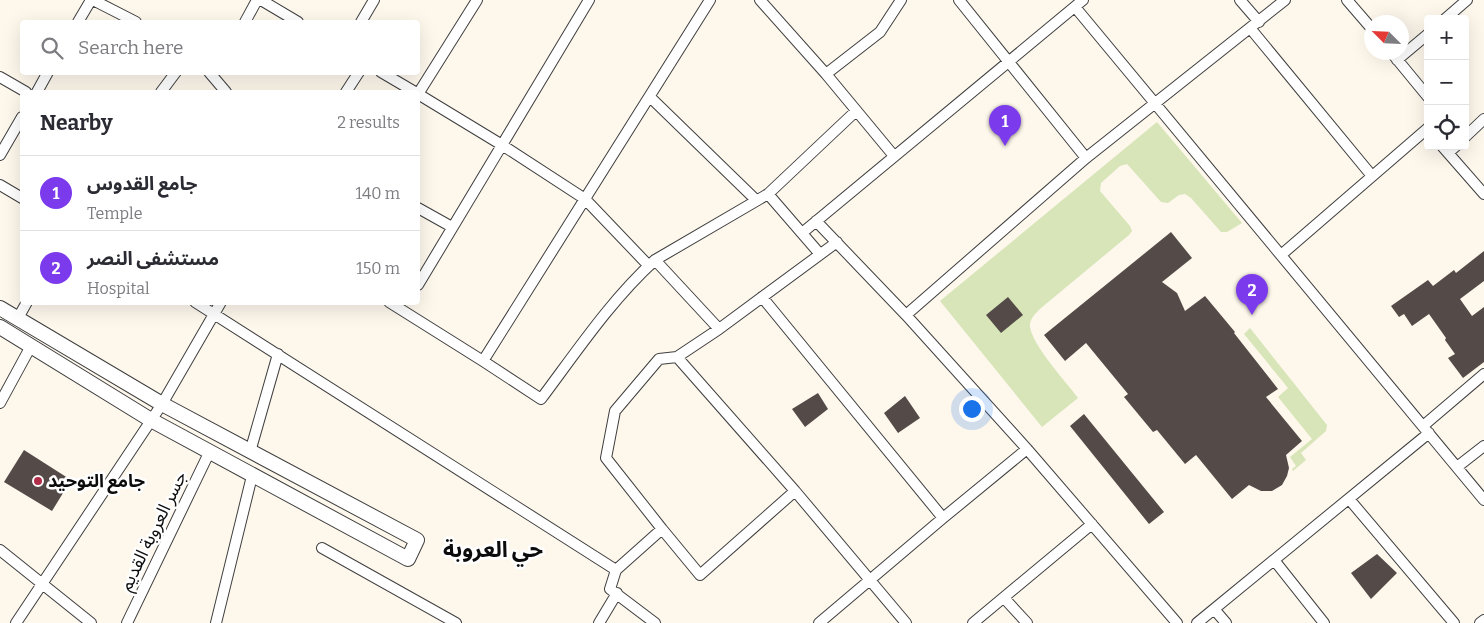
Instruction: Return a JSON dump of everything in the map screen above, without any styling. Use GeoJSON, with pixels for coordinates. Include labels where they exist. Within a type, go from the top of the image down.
{"type":"FeatureCollection","features":[{"type":"Feature","properties":{"kind":"street"},"geometry":{"type":"LineString","coordinates":[[79,20],[92,0],[132,20]]}},
{"type":"Feature","properties":{"kind":"street"},"geometry":{"type":"LineString","coordinates":[[246,20],[257,0]]}},
{"type":"Feature","properties":{"kind":"street"},"geometry":{"type":"LineString","coordinates":[[261,0],[295,20]]}},
{"type":"Feature","properties":{"kind":"street"},"geometry":{"type":"LineString","coordinates":[[362,20],[374,0]]}},
{"type":"Feature","properties":{"kind":"street"},"geometry":{"type":"LineString","coordinates":[[420,90],[477,0]]}},
{"type":"Feature","properties":{"kind":"street"},"geometry":{"type":"LineString","coordinates":[[420,283],[589,0]]}},
{"type":"Feature","properties":{"kind":"street"},"geometry":{"type":"LineString","coordinates":[[483,360],[710,0]]}},
{"type":"Feature","properties":{"kind":"street"},"geometry":{"type":"LineString","coordinates":[[760,0],[826,74],[894,156]]}},
{"type":"Feature","properties":{"kind":"street"},"geometry":{"type":"LineString","coordinates":[[826,74],[880,32],[901,0]]}},
{"type":"Feature","properties":{"kind":"street"},"geometry":{"type":"LineString","coordinates":[[959,0],[1086,158]]}},
{"type":"Feature","properties":{"kind":"street"},"geometry":{"type":"LineString","coordinates":[[1240,0],[1254,25],[1372,176]]}},
{"type":"Feature","properties":{"kind":"street"},"geometry":{"type":"LineString","coordinates":[[906,315],[1086,158],[1285,0]]}},
{"type":"Feature","properties":{"kind":"street"},"geometry":{"type":"LineString","coordinates":[[1347,0],[1364,20]]}},
{"type":"Feature","properties":{"kind":"street"},"geometry":{"type":"LineString","coordinates":[[1450,15],[1467,0]]}},
{"type":"Feature","properties":{"kind":"street"},"geometry":{"type":"LineString","coordinates":[[802,233],[1079,3],[1155,103],[1484,500]]}},
{"type":"Feature","properties":{"kind":"street"},"geometry":{"type":"LineString","coordinates":[[1409,46],[1424,37]]}},
{"type":"Feature","properties":{"kind":"street"},"geometry":{"type":"LineString","coordinates":[[1397,60],[1424,92]]}},
{"type":"Feature","properties":{"kind":"street"},"geometry":{"type":"LineString","coordinates":[[38,90],[46,75]]}},
{"type":"Feature","properties":{"kind":"street"},"geometry":{"type":"LineString","coordinates":[[162,90],[174,75]]}},
{"type":"Feature","properties":{"kind":"street"},"geometry":{"type":"LineString","coordinates":[[212,75],[224,90]]}},
{"type":"Feature","properties":{"kind":"street"},"geometry":{"type":"LineString","coordinates":[[347,90],[357,75]]}},
{"type":"Feature","properties":{"kind":"street"},"geometry":{"type":"LineString","coordinates":[[386,75],[410,90]]}},
{"type":"Feature","properties":{"kind":"street"},"geometry":{"type":"LineString","coordinates":[[0,77],[23,90]]}},
{"type":"Feature","properties":{"kind":"street"},"geometry":{"type":"LineString","coordinates":[[420,96],[502,145],[585,199],[719,329]]}},
{"type":"Feature","properties":{"kind":"street"},"geometry":{"type":"LineString","coordinates":[[650,97],[756,200]]}},
{"type":"Feature","properties":{"kind":"street"},"geometry":{"type":"LineString","coordinates":[[405,306],[541,399],[618,298],[652,263],[768,194],[856,111]]}},
{"type":"Feature","properties":{"kind":"street"},"geometry":{"type":"LineString","coordinates":[[1469,133],[1484,119]]}},
{"type":"Feature","properties":{"kind":"street"},"geometry":{"type":"LineString","coordinates":[[0,155],[20,120]]}},
{"type":"Feature","properties":{"kind":"street"},"geometry":{"type":"LineString","coordinates":[[1281,255],[1424,132]]}},
{"type":"Feature","properties":{"kind":"street"},"geometry":{"type":"LineString","coordinates":[[1450,150],[1484,194]]}},
{"type":"Feature","properties":{"kind":"street"},"geometry":{"type":"LineString","coordinates":[[0,185],[20,197]]}},
{"type":"Feature","properties":{"kind":"street"},"geometry":{"type":"LineString","coordinates":[[768,194],[819,253]]}},
{"type":"Feature","properties":{"kind":"street"},"geometry":{"type":"LineString","coordinates":[[420,209],[452,227]]}},
{"type":"Feature","properties":{"kind":"street"},"geometry":{"type":"LineString","coordinates":[[816,221],[906,315],[1092,524],[1177,623]]}},
{"type":"Feature","properties":{"kind":"street"},"geometry":{"type":"LineString","coordinates":[[795,491],[700,575],[606,458],[615,411],[659,359],[677,357],[719,329],[819,253],[837,242]]}},
{"type":"Feature","properties":{"kind":"street"},"geometry":{"type":"LineString","coordinates":[[762,297],[943,518]]}},
{"type":"Feature","properties":{"kind":"street"},"geometry":{"type":"LineString","coordinates":[[18,318],[25,305]]}},
{"type":"Feature","properties":{"kind":"street"},"geometry":{"type":"LineString","coordinates":[[200,305],[616,570]]}},
{"type":"Feature","properties":{"kind":"street"},"geometry":{"type":"LineString","coordinates":[[16,623],[162,404],[219,305]]}},
{"type":"Feature","properties":{"kind":"street"},"geometry":{"type":"LineString","coordinates":[[0,308],[162,404],[417,540],[408,559],[151,420],[0,327]]}},
{"type":"Feature","properties":{"kind":"street"},"geometry":{"type":"LineString","coordinates":[[0,403],[31,346]]}},
{"type":"Feature","properties":{"kind":"street"},"geometry":{"type":"LineString","coordinates":[[250,452],[278,354]]}},
{"type":"Feature","properties":{"kind":"street"},"geometry":{"type":"LineString","coordinates":[[677,357],[795,491],[906,623]]}},
{"type":"Feature","properties":{"kind":"street"},"geometry":{"type":"LineString","coordinates":[[1197,623],[1349,499],[1426,430],[1484,374]]}},
{"type":"Feature","properties":{"kind":"street"},"geometry":{"type":"LineString","coordinates":[[1457,467],[1484,446]]}},
{"type":"Feature","properties":{"kind":"street"},"geometry":{"type":"LineString","coordinates":[[819,623],[1026,449]]}},
{"type":"Feature","properties":{"kind":"street","name":"جسر العروبة القديم"},"geometry":{"type":"LineString","coordinates":[[127,623],[210,453]]}},
{"type":"Feature","properties":{"kind":"street"},"geometry":{"type":"LineString","coordinates":[[216,623],[252,476]]}},
{"type":"Feature","properties":{"kind":"street"},"geometry":{"type":"LineString","coordinates":[[1349,499],[1454,623]]}},
{"type":"Feature","properties":{"kind":"street"},"geometry":{"type":"LineString","coordinates":[[973,623],[1092,524]]}},
{"type":"Feature","properties":{"kind":"street"},"geometry":{"type":"LineString","coordinates":[[655,623],[610,589],[616,570],[662,530]]}},
{"type":"Feature","properties":{"kind":"street"},"geometry":{"type":"LineString","coordinates":[[322,548],[456,623]]}},
{"type":"Feature","properties":{"kind":"street"},"geometry":{"type":"LineString","coordinates":[[0,550],[91,623]]}},
{"type":"Feature","properties":{"kind":"street"},"geometry":{"type":"LineString","coordinates":[[1274,560],[1324,623]]}},
{"type":"Feature","properties":{"kind":"street"},"geometry":{"type":"LineString","coordinates":[[599,623],[617,593]]}},
{"type":"Feature","properties":{"kind":"street"},"geometry":{"type":"LineString","coordinates":[[1004,598],[1027,623]]}},
{"type":"Feature","properties":{"kind":"street"},"geometry":{"type":"LineString","coordinates":[[1214,609],[1226,623]]}},
{"type":"Feature","properties":{"kind":"street"},"geometry":{"type":"LineString","coordinates":[[1480,623],[1484,620]]}},
{"type":"Feature","properties":{"kind":"green space"},"geometry":{"type":"Polygon","coordinates":[[[1157,122],[1242,223],[1227,232],[1221,232],[1191,198],[1185,194],[1179,195],[1168,203],[1161,202],[1127,164],[1120,166],[1101,183],[1100,191],[1130,226],[1132,231],[1041,308],[1031,319],[1031,331],[1035,341],[1078,398],[1042,427],[940,301],[1157,122]]]}},
{"type":"Feature","properties":{"kind":"green space"},"geometry":{"type":"Polygon","coordinates":[[[1250,328],[1327,425],[1326,431],[1301,453],[1306,460],[1293,471],[1292,469],[1296,466],[1290,457],[1312,439],[1278,397],[1288,388],[1244,334],[1250,328]]]}},
{"type":"Feature","properties":{"kind":"building"},"geometry":{"type":"Polygon","coordinates":[[[1171,232],[1192,258],[1162,282],[1177,293],[1185,311],[1205,296],[1278,389],[1266,397],[1302,441],[1286,455],[1289,468],[1287,476],[1282,485],[1272,491],[1261,491],[1249,485],[1232,499],[1196,455],[1185,464],[1157,430],[1153,432],[1124,397],[1128,394],[1086,343],[1065,361],[1044,335],[1171,232]]]}},
{"type":"Feature","properties":{"kind":"building"},"geometry":{"type":"Polygon","coordinates":[[[1484,251],[1484,281],[1460,299],[1472,316],[1484,307],[1484,362],[1463,378],[1448,358],[1455,354],[1429,314],[1412,326],[1404,314],[1399,317],[1391,306],[1428,280],[1433,286],[1454,270],[1456,273],[1484,251]]]}},
{"type":"Feature","properties":{"kind":"building"},"geometry":{"type":"Polygon","coordinates":[[[1008,297],[1023,315],[1001,333],[986,315],[1008,297]]]}},
{"type":"Feature","properties":{"kind":"building"},"geometry":{"type":"Polygon","coordinates":[[[818,393],[828,409],[805,427],[792,409],[818,393]]]}},
{"type":"Feature","properties":{"kind":"building"},"geometry":{"type":"Polygon","coordinates":[[[905,396],[920,418],[898,433],[884,413],[905,396]]]}},
{"type":"Feature","properties":{"kind":"building"},"geometry":{"type":"Polygon","coordinates":[[[1084,414],[1164,512],[1149,524],[1070,426],[1084,414]]]}},
{"type":"Feature","properties":{"kind":"building","name":"جامع التوحيد"},"geometry":{"type":"Polygon","coordinates":[[[24,450],[71,480],[52,511],[4,482],[24,450]]]}},
{"type":"Feature","properties":{"kind":"building"},"geometry":{"type":"Polygon","coordinates":[[[1377,554],[1397,573],[1371,599],[1351,573],[1377,554]]]}},
{"type":"Feature","properties":{"kind":"place","name":"جامع القدوس"},"geometry":{"type":"Point","coordinates":[1005,146]}},
{"type":"Feature","properties":{"kind":"place","name":"مستشفى النصر"},"geometry":{"type":"Point","coordinates":[1252,315]}},
{"type":"Feature","properties":{"kind":"place","name":"جامع التوحيد"},"geometry":{"type":"Point","coordinates":[38,481]}},
{"type":"Feature","properties":{"kind":"district","name":"حي العروبة"},"geometry":{"type":"Point","coordinates":[493,549]}}]}
